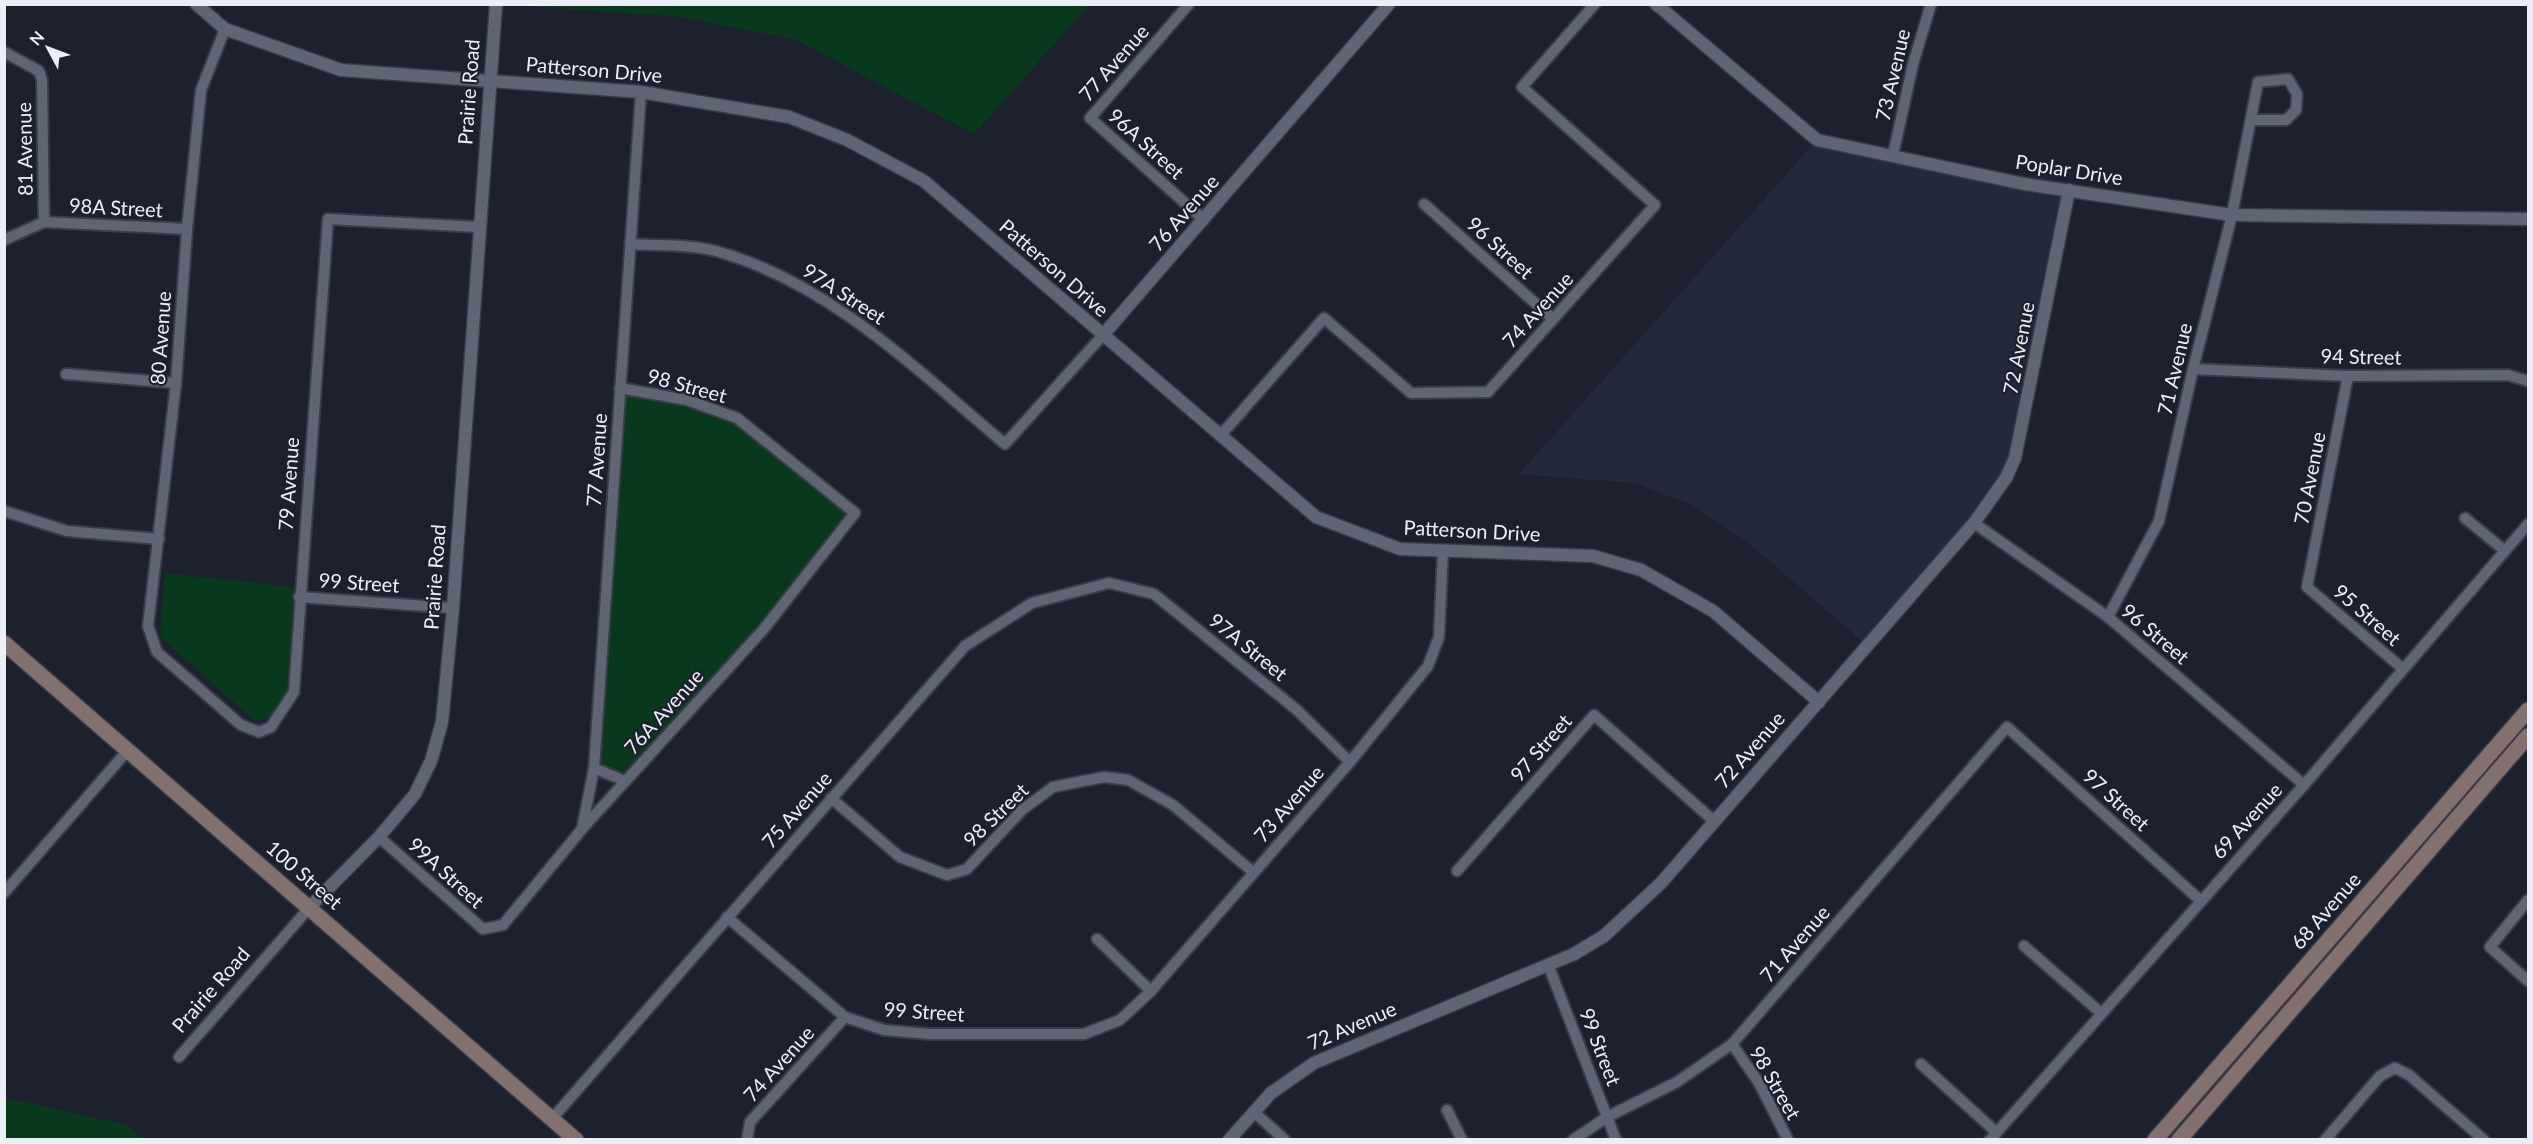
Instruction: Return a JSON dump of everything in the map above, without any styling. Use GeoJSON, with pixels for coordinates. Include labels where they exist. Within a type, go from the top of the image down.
{"type":"FeatureCollection","features":[{"type":"Feature","properties":{"kind":"main road","name":"100 Street"},"geometry":{"type":"LineString","coordinates":[[4,643],[576,1140]]}},
{"type":"Feature","properties":{"kind":"main road","name":"68 Avenue"},"geometry":{"type":"LineString","coordinates":[[2155,1140],[2529,710]]}},
{"type":"Feature","properties":{"kind":"main road","name":"68 Avenue"},"geometry":{"type":"LineString","coordinates":[[2179,1140],[2529,736]]}},
{"type":"Feature","properties":{"kind":"street","name":"Patterson Drive"},"geometry":{"type":"LineString","coordinates":[[196,4],[225,29],[341,70],[641,92],[789,117],[847,140],[924,181],[1316,517],[1400,549],[1593,556],[1641,570],[1713,611],[1819,702]]}},
{"type":"Feature","properties":{"kind":"street","name":"Prairie Road"},"geometry":{"type":"LineString","coordinates":[[179,1057],[310,907],[379,837],[415,794],[431,761],[442,722],[453,608],[478,227],[496,4]]}},
{"type":"Feature","properties":{"kind":"street","name":"77 Avenue"},"geometry":{"type":"LineString","coordinates":[[1090,118],[1189,4]]}},
{"type":"Feature","properties":{"kind":"street","name":"76 Avenue"},"geometry":{"type":"LineString","coordinates":[[1005,444],[1204,220],[1389,4]]}},
{"type":"Feature","properties":{"kind":"street","name":"74 Avenue"},"geometry":{"type":"LineString","coordinates":[[1220,436],[1324,318],[1410,393],[1488,392],[1655,205],[1522,87],[1594,4]]}},
{"type":"Feature","properties":{"kind":"street","name":"Poplar Drive"},"geometry":{"type":"LineString","coordinates":[[1656,4],[1817,141],[2024,184],[2232,215],[2529,219]]}},
{"type":"Feature","properties":{"kind":"street","name":"73 Avenue"},"geometry":{"type":"LineString","coordinates":[[1893,155],[1913,64],[1931,4]]}},
{"type":"Feature","properties":{"kind":"street","name":"80 Avenue"},"geometry":{"type":"LineString","coordinates":[[225,29],[201,90],[187,229],[176,383],[148,626],[157,652],[241,725],[254,730]]}},
{"type":"Feature","properties":{"kind":"street","name":"81 Avenue"},"geometry":{"type":"LineString","coordinates":[[4,52],[39,71],[42,80],[44,222],[4,240]]}},
{"type":"Feature","properties":{"kind":"street","name":"71 Avenue"},"geometry":{"type":"LineString","coordinates":[[2108,617],[2159,521],[2193,369],[2232,215],[2253,120],[2258,82],[2288,80],[2297,93],[2296,110],[2286,120],[2253,120]]}},
{"type":"Feature","properties":{"kind":"street","name":"77 Avenue"},"geometry":{"type":"LineString","coordinates":[[582,829],[594,768],[641,92]]}},
{"type":"Feature","properties":{"kind":"street","name":"96A Street"},"geometry":{"type":"LineString","coordinates":[[1090,118],[1204,220]]}},
{"type":"Feature","properties":{"kind":"street","name":"72 Avenue"},"geometry":{"type":"LineString","coordinates":[[1229,1140],[1271,1093],[1314,1062],[1549,967],[1604,936],[1639,906],[1974,523],[2001,486],[2015,458],[2069,190]]}},
{"type":"Feature","properties":{"kind":"street","name":"96 Street"},"geometry":{"type":"LineString","coordinates":[[1424,204],[1552,319]]}},
{"type":"Feature","properties":{"kind":"street","name":"79 Avenue"},"geometry":{"type":"LineString","coordinates":[[254,730],[259,732],[271,727],[294,692],[299,597],[328,219],[478,227]]}},
{"type":"Feature","properties":{"kind":"street","name":"98A Street"},"geometry":{"type":"LineString","coordinates":[[44,222],[187,229]]}},
{"type":"Feature","properties":{"kind":"street","name":"97A Street"},"geometry":{"type":"LineString","coordinates":[[630,244],[714,250],[782,275],[862,325],[1005,444]]}},
{"type":"Feature","properties":{"kind":"street","name":"94 Street"},"geometry":{"type":"LineString","coordinates":[[2193,369],[2348,376],[2508,375],[2529,381]]}},
{"type":"Feature","properties":{"kind":"street"},"geometry":{"type":"LineString","coordinates":[[66,375],[176,383]]}},
{"type":"Feature","properties":{"kind":"street","name":"70 Avenue"},"geometry":{"type":"LineString","coordinates":[[2307,587],[2348,376]]}},
{"type":"Feature","properties":{"kind":"street","name":"98 Street"},"geometry":{"type":"LineString","coordinates":[[620,388],[687,400],[737,418],[855,513]]}},
{"type":"Feature","properties":{"kind":"street"},"geometry":{"type":"LineString","coordinates":[[4,511],[67,531],[159,539]]}},
{"type":"Feature","properties":{"kind":"street","name":"76A Avenue"},"geometry":{"type":"LineString","coordinates":[[492,927],[503,925],[582,829],[763,630],[855,513]]}},
{"type":"Feature","properties":{"kind":"street"},"geometry":{"type":"LineString","coordinates":[[2465,518],[2505,551]]}},
{"type":"Feature","properties":{"kind":"street","name":"96 Street"},"geometry":{"type":"LineString","coordinates":[[1974,523],[2108,617],[2304,785]]}},
{"type":"Feature","properties":{"kind":"street","name":"69 Avenue"},"geometry":{"type":"LineString","coordinates":[[1993,1136],[2304,785],[2529,524]]}},
{"type":"Feature","properties":{"kind":"street","name":"73 Avenue"},"geometry":{"type":"LineString","coordinates":[[1084,1034],[1120,1020],[1151,991],[1350,762],[1428,666],[1439,637],[1443,551]]}},
{"type":"Feature","properties":{"kind":"street","name":"97A Street"},"geometry":{"type":"LineString","coordinates":[[1109,583],[1154,594],[1297,710],[1350,762]]}},
{"type":"Feature","properties":{"kind":"street","name":"75 Avenue"},"geometry":{"type":"LineString","coordinates":[[551,1119],[965,646],[1032,603],[1109,583]]}},
{"type":"Feature","properties":{"kind":"street","name":"95 Street"},"geometry":{"type":"LineString","coordinates":[[2307,587],[2403,669]]}},
{"type":"Feature","properties":{"kind":"street","name":"99 Street"},"geometry":{"type":"LineString","coordinates":[[299,597],[453,608]]}},
{"type":"Feature","properties":{"kind":"street","name":"97 Street"},"geometry":{"type":"LineString","coordinates":[[1457,871],[1594,715],[1714,821]]}},
{"type":"Feature","properties":{"kind":"street","name":"71 Avenue"},"geometry":{"type":"LineString","coordinates":[[1573,1140],[1607,1117],[1677,1082],[1732,1044],[2007,727]]}},
{"type":"Feature","properties":{"kind":"street","name":"97 Street"},"geometry":{"type":"LineString","coordinates":[[2007,727],[2200,900]]}},
{"type":"Feature","properties":{"kind":"street"},"geometry":{"type":"LineString","coordinates":[[4,893],[128,750]]}},
{"type":"Feature","properties":{"kind":"street"},"geometry":{"type":"LineString","coordinates":[[594,768],[625,781]]}},
{"type":"Feature","properties":{"kind":"street","name":"98 Street"},"geometry":{"type":"LineString","coordinates":[[831,798],[900,857],[947,875],[967,869],[1022,810],[1053,787],[1104,777],[1128,780],[1173,805],[1253,872]]}},
{"type":"Feature","properties":{"kind":"street","name":"99A Street"},"geometry":{"type":"LineString","coordinates":[[379,837],[483,929],[492,927]]}},
{"type":"Feature","properties":{"kind":"street"},"geometry":{"type":"LineString","coordinates":[[2529,900],[2490,947],[2529,981]]}},
{"type":"Feature","properties":{"kind":"street","name":"99 Street"},"geometry":{"type":"LineString","coordinates":[[727,917],[845,1017],[884,1030],[929,1034],[1084,1034]]}},
{"type":"Feature","properties":{"kind":"street"},"geometry":{"type":"LineString","coordinates":[[1097,939],[1151,991]]}},
{"type":"Feature","properties":{"kind":"street"},"geometry":{"type":"LineString","coordinates":[[2024,946],[2101,1013]]}},
{"type":"Feature","properties":{"kind":"street","name":"99 Street"},"geometry":{"type":"LineString","coordinates":[[1549,967],[1616,1140]]}},
{"type":"Feature","properties":{"kind":"street","name":"74 Avenue"},"geometry":{"type":"LineString","coordinates":[[747,1139],[750,1122],[845,1017]]}},
{"type":"Feature","properties":{"kind":"street","name":"98 Street"},"geometry":{"type":"LineString","coordinates":[[1732,1044],[1759,1083],[1788,1140]]}},
{"type":"Feature","properties":{"kind":"street"},"geometry":{"type":"LineString","coordinates":[[1921,1064],[1993,1136]]}},
{"type":"Feature","properties":{"kind":"street"},"geometry":{"type":"LineString","coordinates":[[2325,1140],[2380,1076],[2395,1068],[2409,1075],[2484,1140]]}},
{"type":"Feature","properties":{"kind":"street"},"geometry":{"type":"LineString","coordinates":[[1447,1110],[1462,1140]]}},
{"type":"Feature","properties":{"kind":"street"},"geometry":{"type":"LineString","coordinates":[[1254,1112],[1285,1140]]}},
{"type":"Feature","properties":{"kind":"shaded area"},"geometry":{"type":"Polygon","coordinates":[[[1817,140],[2069,190],[2006,478],[1868,646],[1751,545],[1690,504],[1634,483],[1519,474],[1817,140]]]}},
{"type":"Feature","properties":{"kind":"green space"},"geometry":{"type":"Polygon","coordinates":[[[496,4],[1089,5],[974,134],[794,39],[681,17],[496,4]]]}},
{"type":"Feature","properties":{"kind":"green space"},"geometry":{"type":"Polygon","coordinates":[[[620,388],[737,418],[855,513],[625,781],[594,768],[620,388]]]}},
{"type":"Feature","properties":{"kind":"green space"},"geometry":{"type":"Polygon","coordinates":[[[165,573],[295,587],[287,688],[272,715],[261,720],[254,720],[160,637],[165,573]]]}},
{"type":"Feature","properties":{"kind":"green space"},"geometry":{"type":"Polygon","coordinates":[[[6,1098],[127,1125],[143,1139],[5,1139],[6,1098]]]}}]}
